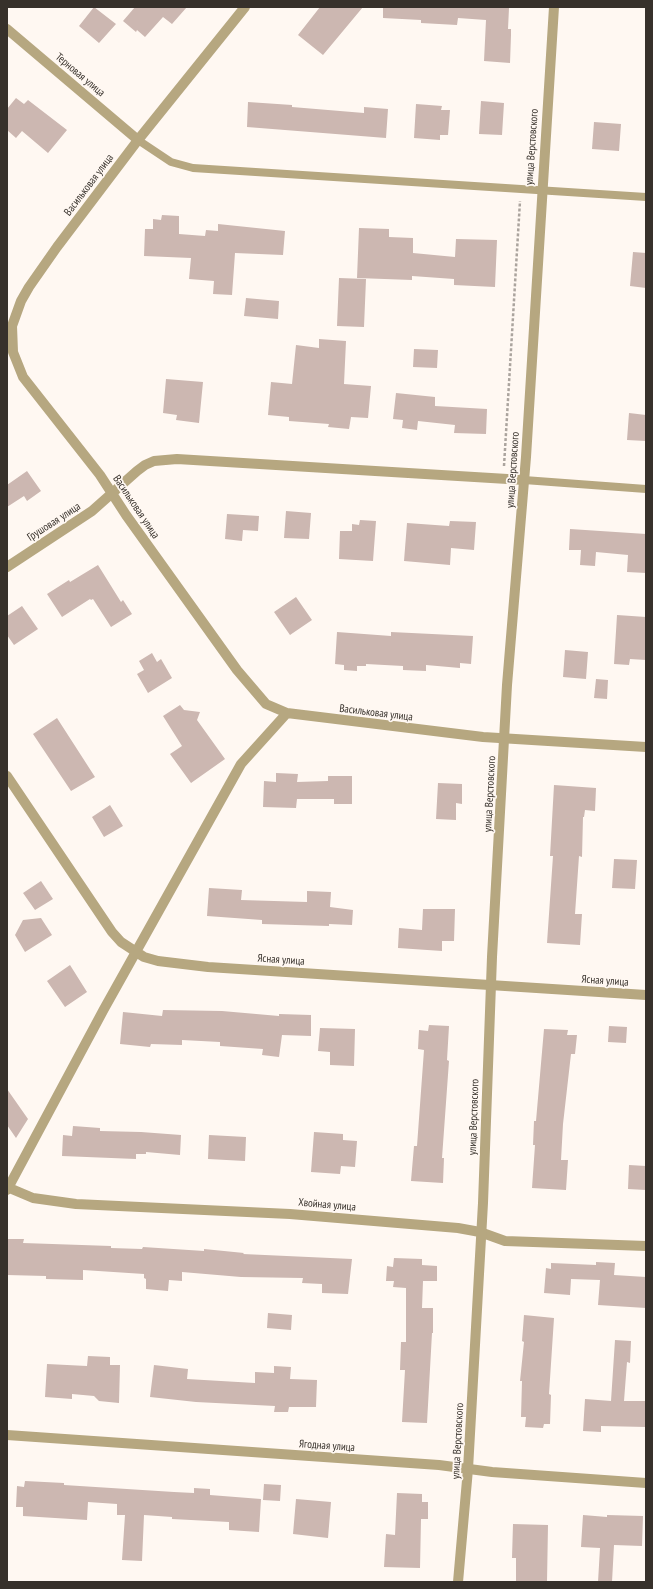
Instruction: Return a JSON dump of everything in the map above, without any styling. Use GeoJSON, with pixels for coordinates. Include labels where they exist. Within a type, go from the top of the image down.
{"type":"FeatureCollection","features":[{"type":"Feature","properties":{"kind":"street","name":"Васильковая улица"},"geometry":{"type":"LineString","coordinates":[[245,7],[138,140],[57,247],[29,287],[10,325],[13,352],[23,377],[37,397],[100,476],[236,670],[266,704],[287,713],[483,737],[646,747]]}},
{"type":"Feature","properties":{"kind":"street","name":"улица Верстовского"},"geometry":{"type":"LineString","coordinates":[[458,1582],[468,1469],[507,685],[524,480],[541,189],[554,7]]}},
{"type":"Feature","properties":{"kind":"street","name":"Терновая улица"},"geometry":{"type":"LineString","coordinates":[[7,28],[138,140]]}},
{"type":"Feature","properties":{"kind":"street","name":"Грушовая улица"},"geometry":{"type":"LineString","coordinates":[[7,568],[92,511],[145,465],[154,461],[177,459],[524,480]]}},
{"type":"Feature","properties":{"kind":"street"},"geometry":{"type":"LineString","coordinates":[[7,1188],[241,764],[287,713]]}},
{"type":"Feature","properties":{"kind":"street","name":"Ясная улица"},"geometry":{"type":"LineString","coordinates":[[7,776],[112,932],[121,942],[144,957],[158,961],[208,967],[646,995]]}},
{"type":"Feature","properties":{"kind":"street","name":"Хвойная улица"},"geometry":{"type":"LineString","coordinates":[[7,1188],[24,1195],[43,1200],[76,1204],[290,1214],[458,1228],[480,1232],[505,1241],[646,1246]]}},
{"type":"Feature","properties":{"kind":"street","name":"Ягодная улица"},"geometry":{"type":"LineString","coordinates":[[7,1435],[439,1465],[492,1472],[646,1483]]}},
{"type":"Feature","properties":{"kind":"lane"},"geometry":{"type":"LineString","coordinates":[[138,140],[171,162],[193,168],[521,189],[541,189],[646,197]]}},
{"type":"Feature","properties":{"kind":"lane"},"geometry":{"type":"LineString","coordinates":[[524,480],[646,489]]}},
{"type":"Feature","properties":{"kind":"path"},"geometry":{"type":"LineString","coordinates":[[504,479],[521,189]]}},
{"type":"Feature","properties":{"kind":"building"},"geometry":{"type":"Polygon","coordinates":[[[94,7],[116,24],[99,43],[79,26],[94,7]]]}},
{"type":"Feature","properties":{"kind":"building"},"geometry":{"type":"Polygon","coordinates":[[[135,7],[187,7],[172,24],[163,17],[145,37],[137,30],[136,32],[123,21],[135,7]]]}},
{"type":"Feature","properties":{"kind":"building"},"geometry":{"type":"Polygon","coordinates":[[[320,7],[363,7],[323,55],[298,35],[320,7]]]}},
{"type":"Feature","properties":{"kind":"building"},"geometry":{"type":"Polygon","coordinates":[[[383,7],[509,8],[508,29],[511,29],[510,63],[484,61],[486,20],[458,18],[457,25],[421,23],[421,20],[383,18],[383,7]]]}},
{"type":"Feature","properties":{"kind":"building"},"geometry":{"type":"Polygon","coordinates":[[[16,98],[24,104],[28,100],[67,130],[48,153],[22,131],[16,138],[7,130],[7,109],[16,98]]]}},
{"type":"Feature","properties":{"kind":"building"},"geometry":{"type":"Polygon","coordinates":[[[481,101],[504,103],[502,135],[479,134],[481,101]]]}},
{"type":"Feature","properties":{"kind":"building"},"geometry":{"type":"Polygon","coordinates":[[[248,102],[364,113],[364,107],[388,109],[386,138],[247,127],[248,102]]]}},
{"type":"Feature","properties":{"kind":"building"},"geometry":{"type":"Polygon","coordinates":[[[416,104],[442,106],[441,110],[450,110],[448,135],[440,135],[440,140],[414,138],[416,104]]]}},
{"type":"Feature","properties":{"kind":"building"},"geometry":{"type":"Polygon","coordinates":[[[594,122],[621,124],[619,151],[592,149],[594,122]]]}},
{"type":"Feature","properties":{"kind":"building"},"geometry":{"type":"Polygon","coordinates":[[[162,215],[179,216],[179,234],[205,236],[206,230],[218,231],[218,224],[285,231],[283,255],[235,253],[232,295],[213,294],[214,281],[189,279],[191,258],[144,256],[145,229],[153,229],[153,219],[161,220],[162,215]]]}},
{"type":"Feature","properties":{"kind":"building"},"geometry":{"type":"Polygon","coordinates":[[[359,228],[389,229],[389,237],[413,238],[413,253],[455,257],[456,239],[497,240],[495,287],[454,285],[454,279],[412,276],[412,280],[357,278],[359,228]]]}},
{"type":"Feature","properties":{"kind":"building"},"geometry":{"type":"Polygon","coordinates":[[[633,252],[646,253],[646,288],[630,286],[633,252]]]}},
{"type":"Feature","properties":{"kind":"building"},"geometry":{"type":"Polygon","coordinates":[[[339,278],[366,279],[364,327],[337,326],[339,278]]]}},
{"type":"Feature","properties":{"kind":"building"},"geometry":{"type":"Polygon","coordinates":[[[246,298],[279,301],[278,319],[244,316],[246,298]]]}},
{"type":"Feature","properties":{"kind":"building"},"geometry":{"type":"Polygon","coordinates":[[[319,339],[346,341],[344,384],[371,386],[368,418],[351,417],[349,429],[328,427],[329,424],[289,421],[289,417],[268,415],[271,382],[292,384],[296,345],[319,348],[319,339]]]}},
{"type":"Feature","properties":{"kind":"building"},"geometry":{"type":"Polygon","coordinates":[[[414,349],[438,350],[437,368],[413,367],[414,349]]]}},
{"type":"Feature","properties":{"kind":"building"},"geometry":{"type":"Polygon","coordinates":[[[166,379],[203,382],[199,423],[176,420],[177,415],[163,413],[166,379]]]}},
{"type":"Feature","properties":{"kind":"building"},"geometry":{"type":"Polygon","coordinates":[[[396,393],[435,397],[435,406],[487,409],[486,434],[454,433],[455,425],[418,421],[417,430],[402,428],[403,420],[393,419],[396,393]]]}},
{"type":"Feature","properties":{"kind":"building"},"geometry":{"type":"Polygon","coordinates":[[[629,413],[646,415],[646,441],[627,440],[629,413]]]}},
{"type":"Feature","properties":{"kind":"building"},"geometry":{"type":"Polygon","coordinates":[[[27,471],[41,491],[27,501],[24,496],[7,507],[7,485],[27,471]]]}},
{"type":"Feature","properties":{"kind":"building"},"geometry":{"type":"Polygon","coordinates":[[[286,511],[311,513],[309,539],[284,538],[286,511]]]}},
{"type":"Feature","properties":{"kind":"building"},"geometry":{"type":"Polygon","coordinates":[[[227,514],[259,516],[258,531],[243,530],[242,541],[225,539],[227,514]]]}},
{"type":"Feature","properties":{"kind":"building"},"geometry":{"type":"Polygon","coordinates":[[[360,520],[376,521],[373,561],[339,559],[340,531],[352,531],[352,524],[359,525],[360,520]]]}},
{"type":"Feature","properties":{"kind":"building"},"geometry":{"type":"Polygon","coordinates":[[[450,521],[476,522],[474,550],[451,548],[450,565],[404,561],[407,523],[449,526],[450,521]]]}},
{"type":"Feature","properties":{"kind":"building"},"geometry":{"type":"Polygon","coordinates":[[[570,529],[646,534],[646,573],[627,572],[628,555],[596,552],[595,566],[580,565],[581,550],[569,550],[570,529]]]}},
{"type":"Feature","properties":{"kind":"building"},"geometry":{"type":"Polygon","coordinates":[[[98,565],[121,602],[123,600],[132,614],[111,627],[93,599],[90,599],[62,617],[47,594],[69,580],[70,582],[98,565]]]}},
{"type":"Feature","properties":{"kind":"building"},"geometry":{"type":"Polygon","coordinates":[[[296,597],[312,620],[290,635],[274,612],[296,597]]]}},
{"type":"Feature","properties":{"kind":"building"},"geometry":{"type":"Polygon","coordinates":[[[22,606],[38,629],[14,645],[7,635],[7,616],[22,606]]]}},
{"type":"Feature","properties":{"kind":"building"},"geometry":{"type":"Polygon","coordinates":[[[617,615],[646,617],[646,660],[630,659],[629,665],[614,664],[617,615]]]}},
{"type":"Feature","properties":{"kind":"building"},"geometry":{"type":"Polygon","coordinates":[[[337,632],[391,636],[391,632],[473,636],[471,664],[460,663],[460,668],[426,665],[426,671],[403,670],[403,666],[366,664],[366,666],[357,666],[357,671],[344,670],[344,665],[335,664],[337,632]]]}},
{"type":"Feature","properties":{"kind":"building"},"geometry":{"type":"Polygon","coordinates":[[[565,650],[588,652],[586,679],[563,677],[565,650]]]}},
{"type":"Feature","properties":{"kind":"building"},"geometry":{"type":"Polygon","coordinates":[[[152,653],[157,662],[161,659],[172,678],[148,693],[137,674],[144,670],[139,661],[152,653]]]}},
{"type":"Feature","properties":{"kind":"building"},"geometry":{"type":"Polygon","coordinates":[[[596,679],[608,680],[607,699],[594,698],[596,679]]]}},
{"type":"Feature","properties":{"kind":"building"},"geometry":{"type":"Polygon","coordinates":[[[180,705],[184,710],[200,712],[197,720],[225,759],[191,783],[170,754],[182,746],[163,716],[180,705]]]}},
{"type":"Feature","properties":{"kind":"building"},"geometry":{"type":"Polygon","coordinates":[[[57,718],[95,777],[71,791],[33,734],[57,718]]]}},
{"type":"Feature","properties":{"kind":"building"},"geometry":{"type":"Polygon","coordinates":[[[276,773],[298,774],[297,782],[328,781],[328,776],[352,776],[352,804],[334,804],[334,799],[297,799],[296,808],[263,807],[264,781],[276,782],[276,773]]]}},
{"type":"Feature","properties":{"kind":"building"},"geometry":{"type":"Polygon","coordinates":[[[438,783],[462,784],[462,804],[456,803],[456,820],[436,819],[438,783]]]}},
{"type":"Feature","properties":{"kind":"building"},"geometry":{"type":"Polygon","coordinates":[[[554,785],[596,788],[595,811],[585,810],[583,817],[582,857],[579,856],[575,914],[582,914],[580,945],[547,943],[553,856],[550,856],[554,785]]]}},
{"type":"Feature","properties":{"kind":"building"},"geometry":{"type":"Polygon","coordinates":[[[110,805],[123,826],[104,837],[92,817],[110,805]]]}},
{"type":"Feature","properties":{"kind":"building"},"geometry":{"type":"Polygon","coordinates":[[[614,859],[637,860],[635,889],[612,888],[614,859]]]}},
{"type":"Feature","properties":{"kind":"building"},"geometry":{"type":"Polygon","coordinates":[[[41,881],[53,899],[35,910],[23,893],[41,881]]]}},
{"type":"Feature","properties":{"kind":"building"},"geometry":{"type":"Polygon","coordinates":[[[209,888],[242,890],[241,900],[307,902],[307,891],[331,892],[330,907],[353,910],[352,925],[329,924],[329,926],[262,924],[262,920],[207,916],[209,888]]]}},
{"type":"Feature","properties":{"kind":"building"},"geometry":{"type":"Polygon","coordinates":[[[423,909],[455,909],[454,941],[442,941],[442,951],[398,948],[399,928],[422,930],[423,909]]]}},
{"type":"Feature","properties":{"kind":"building"},"geometry":{"type":"Polygon","coordinates":[[[41,918],[52,935],[25,952],[15,935],[23,920],[41,918]]]}},
{"type":"Feature","properties":{"kind":"building"},"geometry":{"type":"Polygon","coordinates":[[[70,965],[87,992],[65,1007],[47,981],[70,965]]]}},
{"type":"Feature","properties":{"kind":"building"},"geometry":{"type":"Polygon","coordinates":[[[163,1010],[222,1011],[279,1016],[279,1014],[311,1015],[311,1036],[282,1035],[279,1057],[262,1055],[263,1049],[220,1046],[220,1042],[182,1040],[182,1045],[151,1044],[150,1047],[120,1044],[123,1012],[162,1016],[163,1010]]]}},
{"type":"Feature","properties":{"kind":"building"},"geometry":{"type":"Polygon","coordinates":[[[429,1025],[449,1026],[447,1060],[449,1061],[442,1158],[444,1158],[443,1183],[411,1181],[414,1146],[417,1146],[424,1050],[418,1049],[419,1030],[428,1031],[429,1025]]]}},
{"type":"Feature","properties":{"kind":"building"},"geometry":{"type":"Polygon","coordinates":[[[609,1026],[627,1027],[626,1043],[608,1042],[609,1026]]]}},
{"type":"Feature","properties":{"kind":"building"},"geometry":{"type":"Polygon","coordinates":[[[320,1028],[355,1029],[354,1066],[330,1065],[330,1052],[318,1051],[320,1028]]]}},
{"type":"Feature","properties":{"kind":"building"},"geometry":{"type":"Polygon","coordinates":[[[544,1029],[568,1030],[567,1035],[577,1035],[575,1054],[571,1054],[563,1124],[561,1160],[568,1160],[566,1190],[532,1188],[535,1145],[533,1145],[534,1121],[536,1121],[544,1029]]]}},
{"type":"Feature","properties":{"kind":"building"},"geometry":{"type":"Polygon","coordinates":[[[7,1089],[28,1119],[16,1138],[7,1125],[7,1089]]]}},
{"type":"Feature","properties":{"kind":"building"},"geometry":{"type":"Polygon","coordinates":[[[73,1126],[100,1128],[100,1131],[181,1135],[180,1155],[146,1152],[146,1154],[136,1154],[136,1159],[62,1156],[63,1135],[72,1136],[73,1126]]]}},
{"type":"Feature","properties":{"kind":"building"},"geometry":{"type":"Polygon","coordinates":[[[314,1132],[343,1134],[343,1140],[357,1141],[355,1167],[341,1166],[340,1174],[311,1172],[314,1132]]]}},
{"type":"Feature","properties":{"kind":"building"},"geometry":{"type":"Polygon","coordinates":[[[209,1135],[246,1137],[245,1161],[208,1159],[209,1135]]]}},
{"type":"Feature","properties":{"kind":"building"},"geometry":{"type":"Polygon","coordinates":[[[629,1165],[646,1166],[646,1190],[628,1189],[629,1165]]]}},
{"type":"Feature","properties":{"kind":"building"},"geometry":{"type":"Polygon","coordinates":[[[8,1239],[24,1239],[23,1243],[111,1246],[111,1248],[142,1249],[143,1247],[204,1251],[204,1249],[244,1253],[243,1254],[352,1259],[348,1294],[322,1293],[322,1284],[302,1283],[303,1278],[241,1277],[182,1272],[182,1281],[169,1280],[168,1291],[146,1289],[146,1279],[144,1278],[144,1274],[83,1270],[83,1280],[46,1279],[46,1276],[7,1275],[8,1239]]]}},
{"type":"Feature","properties":{"kind":"building"},"geometry":{"type":"Polygon","coordinates":[[[394,1258],[422,1259],[422,1265],[437,1266],[437,1281],[423,1281],[422,1308],[433,1308],[433,1333],[427,1423],[402,1422],[405,1370],[400,1370],[401,1342],[406,1342],[406,1288],[393,1287],[394,1281],[386,1281],[387,1266],[393,1267],[394,1258]]]}},
{"type":"Feature","properties":{"kind":"building"},"geometry":{"type":"Polygon","coordinates":[[[596,1262],[615,1263],[614,1275],[646,1277],[646,1308],[598,1305],[600,1280],[571,1279],[570,1295],[544,1293],[546,1268],[551,1269],[551,1263],[596,1265],[596,1262]]]}},
{"type":"Feature","properties":{"kind":"building"},"geometry":{"type":"Polygon","coordinates":[[[268,1313],[292,1315],[291,1330],[267,1328],[268,1313]]]}},
{"type":"Feature","properties":{"kind":"building"},"geometry":{"type":"Polygon","coordinates":[[[524,1315],[554,1318],[549,1394],[551,1395],[550,1424],[544,1424],[543,1428],[525,1427],[526,1417],[521,1417],[522,1381],[520,1381],[524,1342],[522,1341],[524,1315]]]}},
{"type":"Feature","properties":{"kind":"building"},"geometry":{"type":"Polygon","coordinates":[[[615,1340],[631,1341],[630,1363],[627,1362],[624,1401],[646,1401],[646,1427],[601,1426],[601,1432],[583,1431],[585,1399],[611,1401],[615,1340]]]}},
{"type":"Feature","properties":{"kind":"building"},"geometry":{"type":"Polygon","coordinates":[[[88,1356],[110,1357],[110,1365],[120,1365],[119,1403],[99,1401],[94,1396],[72,1394],[72,1399],[45,1397],[47,1364],[87,1366],[88,1356]]]}},
{"type":"Feature","properties":{"kind":"building"},"geometry":{"type":"Polygon","coordinates":[[[154,1365],[188,1369],[187,1379],[255,1383],[255,1372],[274,1373],[274,1366],[291,1367],[290,1379],[317,1380],[316,1407],[289,1407],[288,1412],[274,1412],[275,1406],[196,1402],[150,1397],[154,1365]]]}},
{"type":"Feature","properties":{"kind":"building"},"geometry":{"type":"Polygon","coordinates":[[[25,1481],[64,1483],[64,1485],[194,1493],[194,1488],[210,1489],[210,1495],[261,1499],[259,1532],[229,1530],[229,1522],[172,1519],[172,1517],[144,1515],[142,1561],[122,1560],[125,1515],[117,1515],[117,1504],[88,1502],[87,1520],[23,1516],[23,1507],[16,1507],[17,1486],[24,1487],[25,1481]]]}},
{"type":"Feature","properties":{"kind":"building"},"geometry":{"type":"Polygon","coordinates":[[[264,1484],[281,1485],[280,1501],[263,1500],[264,1484]]]}},
{"type":"Feature","properties":{"kind":"building"},"geometry":{"type":"Polygon","coordinates":[[[397,1493],[422,1494],[422,1502],[428,1502],[428,1519],[421,1519],[420,1568],[384,1567],[386,1534],[395,1535],[397,1493]]]}},
{"type":"Feature","properties":{"kind":"building"},"geometry":{"type":"Polygon","coordinates":[[[296,1499],[331,1502],[328,1538],[293,1534],[296,1499]]]}},
{"type":"Feature","properties":{"kind":"building"},"geometry":{"type":"Polygon","coordinates":[[[583,1515],[607,1517],[607,1515],[643,1516],[642,1546],[614,1545],[612,1582],[598,1582],[600,1548],[581,1547],[583,1515]]]}},
{"type":"Feature","properties":{"kind":"building"},"geometry":{"type":"Polygon","coordinates":[[[513,1524],[548,1525],[547,1582],[516,1582],[516,1558],[512,1558],[513,1524]]]}}]}
